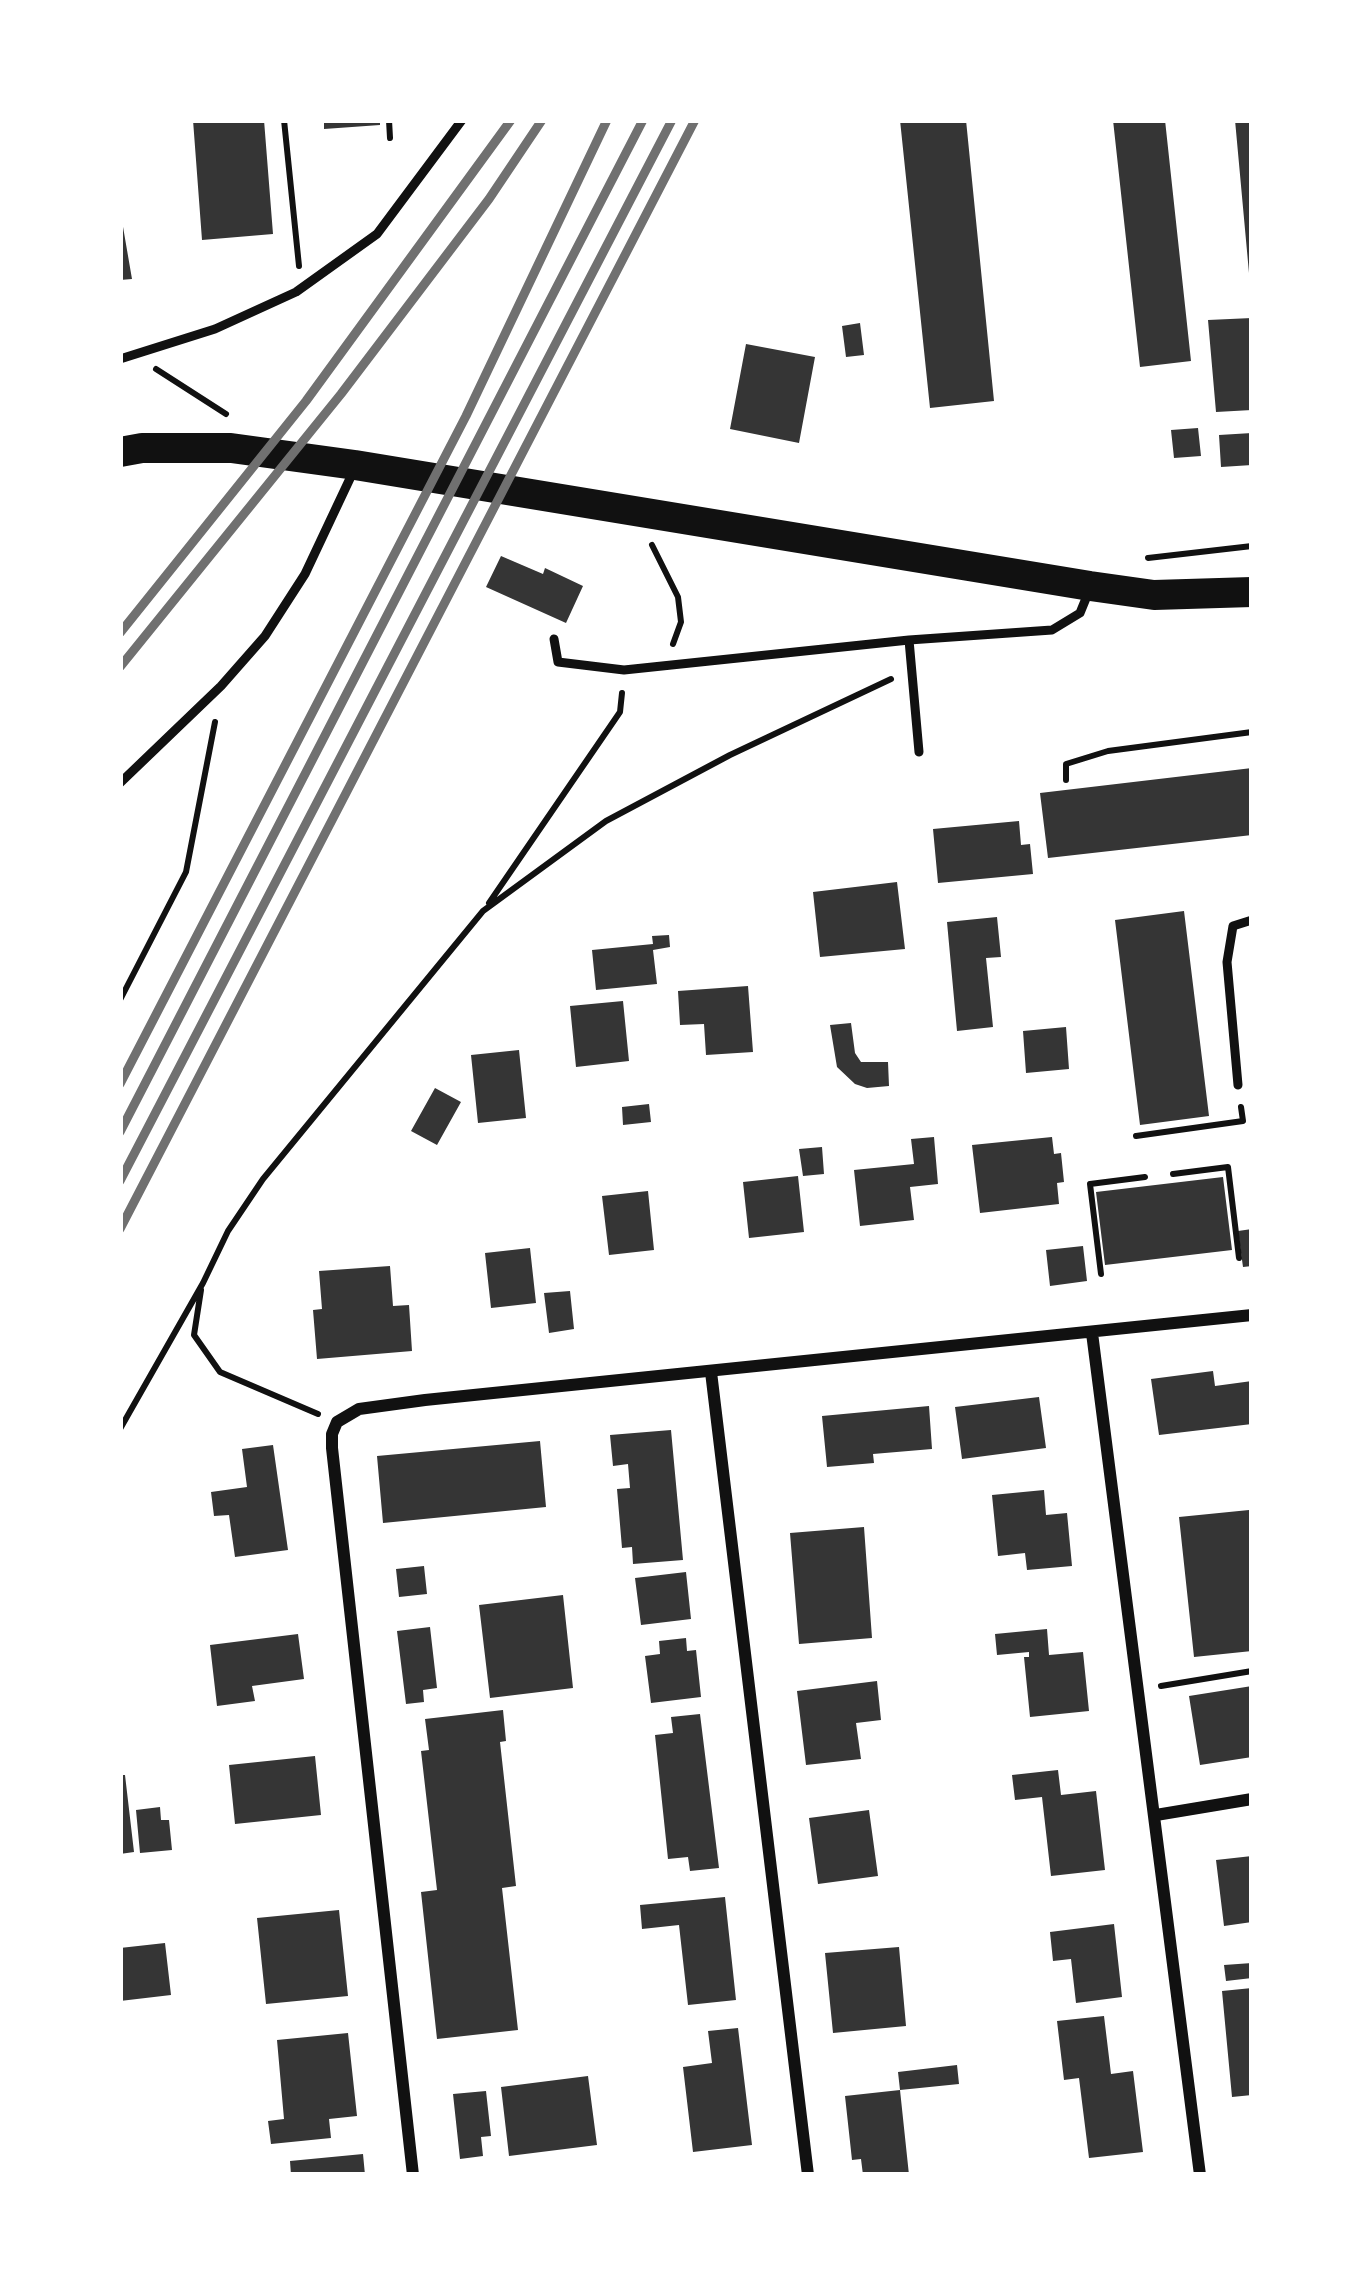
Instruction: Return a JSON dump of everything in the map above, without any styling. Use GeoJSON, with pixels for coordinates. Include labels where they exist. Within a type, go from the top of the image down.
{"type":"FeatureCollection","features":[{"type":"Feature","properties":{"kind":"main road"},"geometry":{"type":"LineString","coordinates":[[120,452],[231,448],[1090,586],[1175,596],[1252,592]]}},
{"type":"Feature","properties":{"kind":"street"},"geometry":{"type":"LineString","coordinates":[[412,2175],[332,1448],[338,1422],[359,1409],[425,1400],[1252,1316]]}},
{"type":"Feature","properties":{"kind":"street"},"geometry":{"type":"LineString","coordinates":[[1092,1333],[1200,2175]]}},
{"type":"Feature","properties":{"kind":"street"},"geometry":{"type":"LineString","coordinates":[[711,1372],[808,2175]]}},
{"type":"Feature","properties":{"kind":"street"},"geometry":{"type":"LineString","coordinates":[[1156,1815],[1252,1798]]}},
{"type":"Feature","properties":{"kind":"lane"},"geometry":{"type":"LineString","coordinates":[[120,359],[214,329],[302,287],[377,234],[463,120]]}},
{"type":"Feature","properties":{"kind":"lane"},"geometry":{"type":"LineString","coordinates":[[120,783],[221,686],[265,636],[304,574],[355,465]]}},
{"type":"Feature","properties":{"kind":"lane"},"geometry":{"type":"LineString","coordinates":[[554,639],[559,662],[624,670],[1052,630],[1080,613],[1090,586]]}},
{"type":"Feature","properties":{"kind":"lane"},"geometry":{"type":"LineString","coordinates":[[909,640],[919,752]]}},
{"type":"Feature","properties":{"kind":"lane"},"geometry":{"type":"LineString","coordinates":[[1238,1085],[1227,962],[1232,926],[1252,920]]}},
{"type":"Feature","properties":{"kind":"path"},"geometry":{"type":"LineString","coordinates":[[284,120],[302,287]]}},
{"type":"Feature","properties":{"kind":"path"},"geometry":{"type":"LineString","coordinates":[[388,120],[390,137]]}},
{"type":"Feature","properties":{"kind":"path"},"geometry":{"type":"LineString","coordinates":[[160,372],[236,421]]}},
{"type":"Feature","properties":{"kind":"path"},"geometry":{"type":"LineString","coordinates":[[632,511],[678,597],[681,622],[665,664]]}},
{"type":"Feature","properties":{"kind":"path"},"geometry":{"type":"LineString","coordinates":[[1149,558],[1252,546]]}},
{"type":"Feature","properties":{"kind":"path"},"geometry":{"type":"LineString","coordinates":[[120,1429],[228,1231],[262,1179],[483,911],[620,712],[624,670]]}},
{"type":"Feature","properties":{"kind":"path"},"geometry":{"type":"LineString","coordinates":[[483,911],[627,810],[884,680],[913,678]]}},
{"type":"Feature","properties":{"kind":"path"},"geometry":{"type":"LineString","coordinates":[[120,1000],[186,872],[221,686]]}},
{"type":"Feature","properties":{"kind":"path"},"geometry":{"type":"LineString","coordinates":[[1066,780],[1066,764],[1108,751],[1252,732]]}},
{"type":"Feature","properties":{"kind":"path"},"geometry":{"type":"LineString","coordinates":[[1136,1136],[1243,1121],[1238,1085]]}},
{"type":"Feature","properties":{"kind":"path"},"geometry":{"type":"LineString","coordinates":[[1173,1174],[1228,1167],[1239,1258]]}},
{"type":"Feature","properties":{"kind":"path"},"geometry":{"type":"LineString","coordinates":[[1101,1274],[1090,1184],[1145,1177]]}},
{"type":"Feature","properties":{"kind":"path"},"geometry":{"type":"LineString","coordinates":[[203,1283],[194,1335],[220,1372],[338,1422]]}},
{"type":"Feature","properties":{"kind":"path"},"geometry":{"type":"LineString","coordinates":[[1160,1686],[1252,1671]]}},
{"type":"Feature","properties":{"kind":"building"},"geometry":{"type":"Polygon","coordinates":[[[193,120],[264,120],[273,234],[202,240],[193,120]]]}},
{"type":"Feature","properties":{"kind":"building"},"geometry":{"type":"Polygon","coordinates":[[[324,120],[380,120],[380,125],[324,129],[324,120]]]}},
{"type":"Feature","properties":{"kind":"building"},"geometry":{"type":"Polygon","coordinates":[[[900,120],[966,120],[994,401],[930,408],[900,120]]]}},
{"type":"Feature","properties":{"kind":"building"},"geometry":{"type":"Polygon","coordinates":[[[1113,120],[1165,120],[1191,361],[1140,367],[1113,120]]]}},
{"type":"Feature","properties":{"kind":"building"},"geometry":{"type":"Polygon","coordinates":[[[1235,120],[1252,120],[1252,273],[1249,273],[1235,120]]]}},
{"type":"Feature","properties":{"kind":"building"},"geometry":{"type":"Polygon","coordinates":[[[120,222],[132,279],[120,280],[120,222]]]}},
{"type":"Feature","properties":{"kind":"building"},"geometry":{"type":"Polygon","coordinates":[[[1252,318],[1252,410],[1216,412],[1208,320],[1252,318]]]}},
{"type":"Feature","properties":{"kind":"building"},"geometry":{"type":"Polygon","coordinates":[[[860,323],[864,355],[846,357],[842,326],[860,323]]]}},
{"type":"Feature","properties":{"kind":"building"},"geometry":{"type":"Polygon","coordinates":[[[746,344],[815,357],[799,443],[730,429],[746,344]]]}},
{"type":"Feature","properties":{"kind":"building"},"geometry":{"type":"Polygon","coordinates":[[[1198,428],[1201,456],[1174,458],[1171,430],[1198,428]]]}},
{"type":"Feature","properties":{"kind":"building"},"geometry":{"type":"Polygon","coordinates":[[[1252,433],[1252,465],[1221,467],[1219,435],[1252,433]]]}},
{"type":"Feature","properties":{"kind":"building"},"geometry":{"type":"Polygon","coordinates":[[[501,556],[543,574],[545,568],[583,586],[566,623],[486,587],[501,556]]]}},
{"type":"Feature","properties":{"kind":"building"},"geometry":{"type":"Polygon","coordinates":[[[1252,768],[1252,835],[1048,858],[1040,793],[1252,768]]]}},
{"type":"Feature","properties":{"kind":"building"},"geometry":{"type":"Polygon","coordinates":[[[1019,821],[1021,845],[1030,844],[1033,874],[938,883],[933,829],[1019,821]]]}},
{"type":"Feature","properties":{"kind":"building"},"geometry":{"type":"Polygon","coordinates":[[[897,882],[905,949],[820,957],[813,892],[897,882]]]}},
{"type":"Feature","properties":{"kind":"building"},"geometry":{"type":"Polygon","coordinates":[[[1184,911],[1209,1116],[1140,1125],[1115,920],[1184,911]]]}},
{"type":"Feature","properties":{"kind":"building"},"geometry":{"type":"Polygon","coordinates":[[[997,917],[1001,957],[986,958],[993,1027],[957,1031],[947,922],[997,917]]]}},
{"type":"Feature","properties":{"kind":"building"},"geometry":{"type":"Polygon","coordinates":[[[669,935],[670,947],[653,950],[657,984],[596,990],[592,950],[653,944],[652,936],[669,935]]]}},
{"type":"Feature","properties":{"kind":"building"},"geometry":{"type":"Polygon","coordinates":[[[748,986],[753,1052],[706,1055],[704,1024],[680,1025],[678,991],[748,986]]]}},
{"type":"Feature","properties":{"kind":"building"},"geometry":{"type":"Polygon","coordinates":[[[623,1001],[629,1061],[576,1067],[570,1006],[623,1001]]]}},
{"type":"Feature","properties":{"kind":"building"},"geometry":{"type":"Polygon","coordinates":[[[851,1023],[855,1053],[861,1062],[888,1062],[889,1086],[855,1084],[837,1067],[830,1025],[851,1023]]]}},
{"type":"Feature","properties":{"kind":"building"},"geometry":{"type":"Polygon","coordinates":[[[1066,1027],[1069,1069],[1026,1073],[1023,1031],[1066,1027]]]}},
{"type":"Feature","properties":{"kind":"building"},"geometry":{"type":"Polygon","coordinates":[[[519,1050],[526,1118],[478,1123],[471,1055],[519,1050]]]}},
{"type":"Feature","properties":{"kind":"building"},"geometry":{"type":"Polygon","coordinates":[[[435,1088],[461,1102],[437,1145],[411,1131],[435,1088]]]}},
{"type":"Feature","properties":{"kind":"building"},"geometry":{"type":"Polygon","coordinates":[[[649,1104],[651,1122],[623,1125],[622,1107],[649,1104]]]}},
{"type":"Feature","properties":{"kind":"building"},"geometry":{"type":"Polygon","coordinates":[[[934,1137],[938,1184],[910,1187],[914,1220],[860,1226],[854,1170],[914,1164],[911,1139],[934,1137]]]}},
{"type":"Feature","properties":{"kind":"building"},"geometry":{"type":"Polygon","coordinates":[[[1052,1137],[1054,1154],[1061,1153],[1064,1182],[1057,1183],[1059,1204],[980,1213],[972,1145],[1052,1137]]]}},
{"type":"Feature","properties":{"kind":"building"},"geometry":{"type":"Polygon","coordinates":[[[822,1147],[824,1174],[803,1176],[799,1149],[822,1147]]]}},
{"type":"Feature","properties":{"kind":"building"},"geometry":{"type":"Polygon","coordinates":[[[798,1176],[804,1232],[749,1238],[743,1182],[798,1176]]]}},
{"type":"Feature","properties":{"kind":"building"},"geometry":{"type":"Polygon","coordinates":[[[1223,1177],[1232,1250],[1105,1265],[1096,1192],[1223,1177]]]}},
{"type":"Feature","properties":{"kind":"building"},"geometry":{"type":"Polygon","coordinates":[[[648,1191],[654,1250],[609,1255],[602,1196],[648,1191]]]}},
{"type":"Feature","properties":{"kind":"building"},"geometry":{"type":"Polygon","coordinates":[[[1252,1229],[1252,1266],[1243,1267],[1238,1231],[1252,1229]]]}},
{"type":"Feature","properties":{"kind":"building"},"geometry":{"type":"Polygon","coordinates":[[[1083,1246],[1087,1281],[1050,1286],[1046,1250],[1083,1246]]]}},
{"type":"Feature","properties":{"kind":"building"},"geometry":{"type":"Polygon","coordinates":[[[530,1248],[536,1303],[491,1308],[485,1253],[530,1248]]]}},
{"type":"Feature","properties":{"kind":"building"},"geometry":{"type":"Polygon","coordinates":[[[390,1266],[393,1306],[409,1305],[412,1351],[317,1359],[313,1310],[322,1309],[319,1271],[390,1266]]]}},
{"type":"Feature","properties":{"kind":"building"},"geometry":{"type":"Polygon","coordinates":[[[570,1291],[574,1329],[549,1333],[544,1293],[570,1291]]]}},
{"type":"Feature","properties":{"kind":"building"},"geometry":{"type":"Polygon","coordinates":[[[1213,1371],[1215,1386],[1252,1381],[1252,1424],[1159,1435],[1151,1379],[1213,1371]]]}},
{"type":"Feature","properties":{"kind":"building"},"geometry":{"type":"Polygon","coordinates":[[[1039,1397],[1046,1448],[962,1459],[955,1407],[1039,1397]]]}},
{"type":"Feature","properties":{"kind":"building"},"geometry":{"type":"Polygon","coordinates":[[[929,1406],[932,1449],[873,1454],[874,1463],[827,1467],[822,1416],[929,1406]]]}},
{"type":"Feature","properties":{"kind":"building"},"geometry":{"type":"Polygon","coordinates":[[[671,1430],[683,1560],[633,1564],[632,1547],[622,1548],[617,1489],[630,1488],[628,1464],[613,1466],[610,1435],[671,1430]]]}},
{"type":"Feature","properties":{"kind":"building"},"geometry":{"type":"Polygon","coordinates":[[[540,1441],[546,1507],[383,1523],[377,1456],[540,1441]]]}},
{"type":"Feature","properties":{"kind":"building"},"geometry":{"type":"Polygon","coordinates":[[[273,1445],[288,1550],[235,1557],[229,1515],[214,1516],[211,1492],[247,1487],[242,1449],[273,1445]]]}},
{"type":"Feature","properties":{"kind":"building"},"geometry":{"type":"Polygon","coordinates":[[[1044,1490],[1046,1515],[1067,1513],[1072,1566],[1027,1570],[1025,1553],[998,1556],[992,1495],[1044,1490]]]}},
{"type":"Feature","properties":{"kind":"building"},"geometry":{"type":"Polygon","coordinates":[[[1249,1510],[1252,1651],[1194,1657],[1179,1517],[1249,1510]]]}},
{"type":"Feature","properties":{"kind":"building"},"geometry":{"type":"Polygon","coordinates":[[[864,1527],[872,1638],[799,1644],[790,1533],[864,1527]]]}},
{"type":"Feature","properties":{"kind":"building"},"geometry":{"type":"Polygon","coordinates":[[[424,1566],[427,1594],[399,1597],[396,1569],[424,1566]]]}},
{"type":"Feature","properties":{"kind":"building"},"geometry":{"type":"Polygon","coordinates":[[[686,1572],[691,1619],[641,1625],[635,1578],[686,1572]]]}},
{"type":"Feature","properties":{"kind":"building"},"geometry":{"type":"Polygon","coordinates":[[[563,1595],[573,1688],[490,1698],[479,1605],[563,1595]]]}},
{"type":"Feature","properties":{"kind":"building"},"geometry":{"type":"Polygon","coordinates":[[[430,1627],[437,1688],[423,1690],[424,1702],[406,1704],[397,1631],[430,1627]]]}},
{"type":"Feature","properties":{"kind":"building"},"geometry":{"type":"Polygon","coordinates":[[[1047,1629],[1049,1655],[1083,1652],[1089,1711],[1030,1717],[1024,1657],[1029,1652],[997,1655],[995,1634],[1047,1629]]]}},
{"type":"Feature","properties":{"kind":"building"},"geometry":{"type":"Polygon","coordinates":[[[298,1634],[304,1679],[252,1686],[255,1701],[217,1706],[210,1645],[298,1634]]]}},
{"type":"Feature","properties":{"kind":"building"},"geometry":{"type":"Polygon","coordinates":[[[686,1638],[687,1651],[696,1650],[701,1697],[651,1703],[645,1656],[660,1654],[659,1641],[686,1638]]]}},
{"type":"Feature","properties":{"kind":"building"},"geometry":{"type":"Polygon","coordinates":[[[877,1681],[881,1720],[856,1723],[861,1759],[806,1765],[797,1691],[877,1681]]]}},
{"type":"Feature","properties":{"kind":"building"},"geometry":{"type":"Polygon","coordinates":[[[1252,1686],[1252,1757],[1200,1765],[1189,1696],[1252,1686]]]}},
{"type":"Feature","properties":{"kind":"building"},"geometry":{"type":"Polygon","coordinates":[[[503,1710],[506,1741],[500,1742],[516,1886],[502,1888],[518,2030],[437,2039],[421,1892],[437,1890],[421,1751],[429,1750],[425,1719],[503,1710]]]}},
{"type":"Feature","properties":{"kind":"building"},"geometry":{"type":"Polygon","coordinates":[[[700,1714],[719,1868],[690,1871],[688,1857],[668,1859],[655,1735],[673,1733],[671,1717],[700,1714]]]}},
{"type":"Feature","properties":{"kind":"building"},"geometry":{"type":"Polygon","coordinates":[[[315,1756],[321,1815],[235,1824],[229,1765],[315,1756]]]}},
{"type":"Feature","properties":{"kind":"building"},"geometry":{"type":"Polygon","coordinates":[[[1058,1770],[1061,1795],[1096,1791],[1105,1870],[1051,1876],[1042,1797],[1015,1800],[1012,1775],[1058,1770]]]}},
{"type":"Feature","properties":{"kind":"building"},"geometry":{"type":"Polygon","coordinates":[[[120,1775],[125,1775],[134,1852],[120,1854],[120,1775]]]}},
{"type":"Feature","properties":{"kind":"building"},"geometry":{"type":"Polygon","coordinates":[[[160,1807],[161,1820],[169,1820],[172,1850],[140,1853],[136,1810],[160,1807]]]}},
{"type":"Feature","properties":{"kind":"building"},"geometry":{"type":"Polygon","coordinates":[[[869,1810],[878,1876],[818,1884],[809,1818],[869,1810]]]}},
{"type":"Feature","properties":{"kind":"building"},"geometry":{"type":"Polygon","coordinates":[[[1252,1856],[1252,1922],[1224,1926],[1216,1860],[1252,1856]]]}},
{"type":"Feature","properties":{"kind":"building"},"geometry":{"type":"Polygon","coordinates":[[[725,1897],[736,2000],[688,2005],[679,1925],[642,1929],[640,1905],[725,1897]]]}},
{"type":"Feature","properties":{"kind":"building"},"geometry":{"type":"Polygon","coordinates":[[[339,1910],[348,1996],[266,2004],[257,1918],[339,1910]]]}},
{"type":"Feature","properties":{"kind":"building"},"geometry":{"type":"Polygon","coordinates":[[[1114,1924],[1122,1997],[1076,2003],[1071,1959],[1053,1961],[1050,1932],[1114,1924]]]}},
{"type":"Feature","properties":{"kind":"building"},"geometry":{"type":"Polygon","coordinates":[[[165,1943],[171,1995],[120,2001],[120,1948],[165,1943]]]}},
{"type":"Feature","properties":{"kind":"building"},"geometry":{"type":"Polygon","coordinates":[[[899,1947],[906,2026],[833,2033],[825,1953],[899,1947]]]}},
{"type":"Feature","properties":{"kind":"building"},"geometry":{"type":"Polygon","coordinates":[[[1252,1963],[1252,1978],[1226,1981],[1224,1965],[1252,1963]]]}},
{"type":"Feature","properties":{"kind":"building"},"geometry":{"type":"Polygon","coordinates":[[[1252,1988],[1252,2095],[1232,2097],[1222,1991],[1252,1988]]]}},
{"type":"Feature","properties":{"kind":"building"},"geometry":{"type":"Polygon","coordinates":[[[1104,2016],[1111,2074],[1133,2071],[1143,2152],[1089,2158],[1079,2078],[1064,2080],[1057,2021],[1104,2016]]]}},
{"type":"Feature","properties":{"kind":"building"},"geometry":{"type":"Polygon","coordinates":[[[738,2028],[752,2145],[693,2152],[683,2067],[712,2063],[708,2031],[738,2028]]]}},
{"type":"Feature","properties":{"kind":"building"},"geometry":{"type":"Polygon","coordinates":[[[348,2033],[357,2116],[329,2119],[331,2138],[271,2144],[268,2121],[284,2119],[277,2040],[348,2033]]]}},
{"type":"Feature","properties":{"kind":"building"},"geometry":{"type":"Polygon","coordinates":[[[957,2065],[959,2084],[900,2090],[898,2072],[957,2065]]]}},
{"type":"Feature","properties":{"kind":"building"},"geometry":{"type":"Polygon","coordinates":[[[588,2076],[597,2145],[509,2156],[501,2087],[588,2076]]]}},
{"type":"Feature","properties":{"kind":"building"},"geometry":{"type":"Polygon","coordinates":[[[900,2090],[909,2175],[863,2175],[861,2159],[852,2160],[845,2096],[900,2090]]]}},
{"type":"Feature","properties":{"kind":"building"},"geometry":{"type":"Polygon","coordinates":[[[486,2091],[491,2136],[481,2137],[483,2156],[460,2159],[453,2094],[486,2091]]]}},
{"type":"Feature","properties":{"kind":"building"},"geometry":{"type":"Polygon","coordinates":[[[363,2154],[365,2175],[291,2175],[290,2161],[363,2154]]]}},
{"type":"Feature","properties":{"kind":"railway"},"geometry":{"type":"LineString","coordinates":[[120,633],[306,401],[511,120]]}},
{"type":"Feature","properties":{"kind":"railway"},"geometry":{"type":"LineString","coordinates":[[120,667],[341,394],[489,199],[542,120]]}},
{"type":"Feature","properties":{"kind":"railway"},"geometry":{"type":"LineString","coordinates":[[120,1084],[466,416],[607,120]]}},
{"type":"Feature","properties":{"kind":"railway"},"geometry":{"type":"LineString","coordinates":[[120,1132],[643,120]]}},
{"type":"Feature","properties":{"kind":"railway"},"geometry":{"type":"LineString","coordinates":[[120,1181],[672,120]]}},
{"type":"Feature","properties":{"kind":"railway"},"geometry":{"type":"LineString","coordinates":[[120,1229],[695,120]]}}]}
